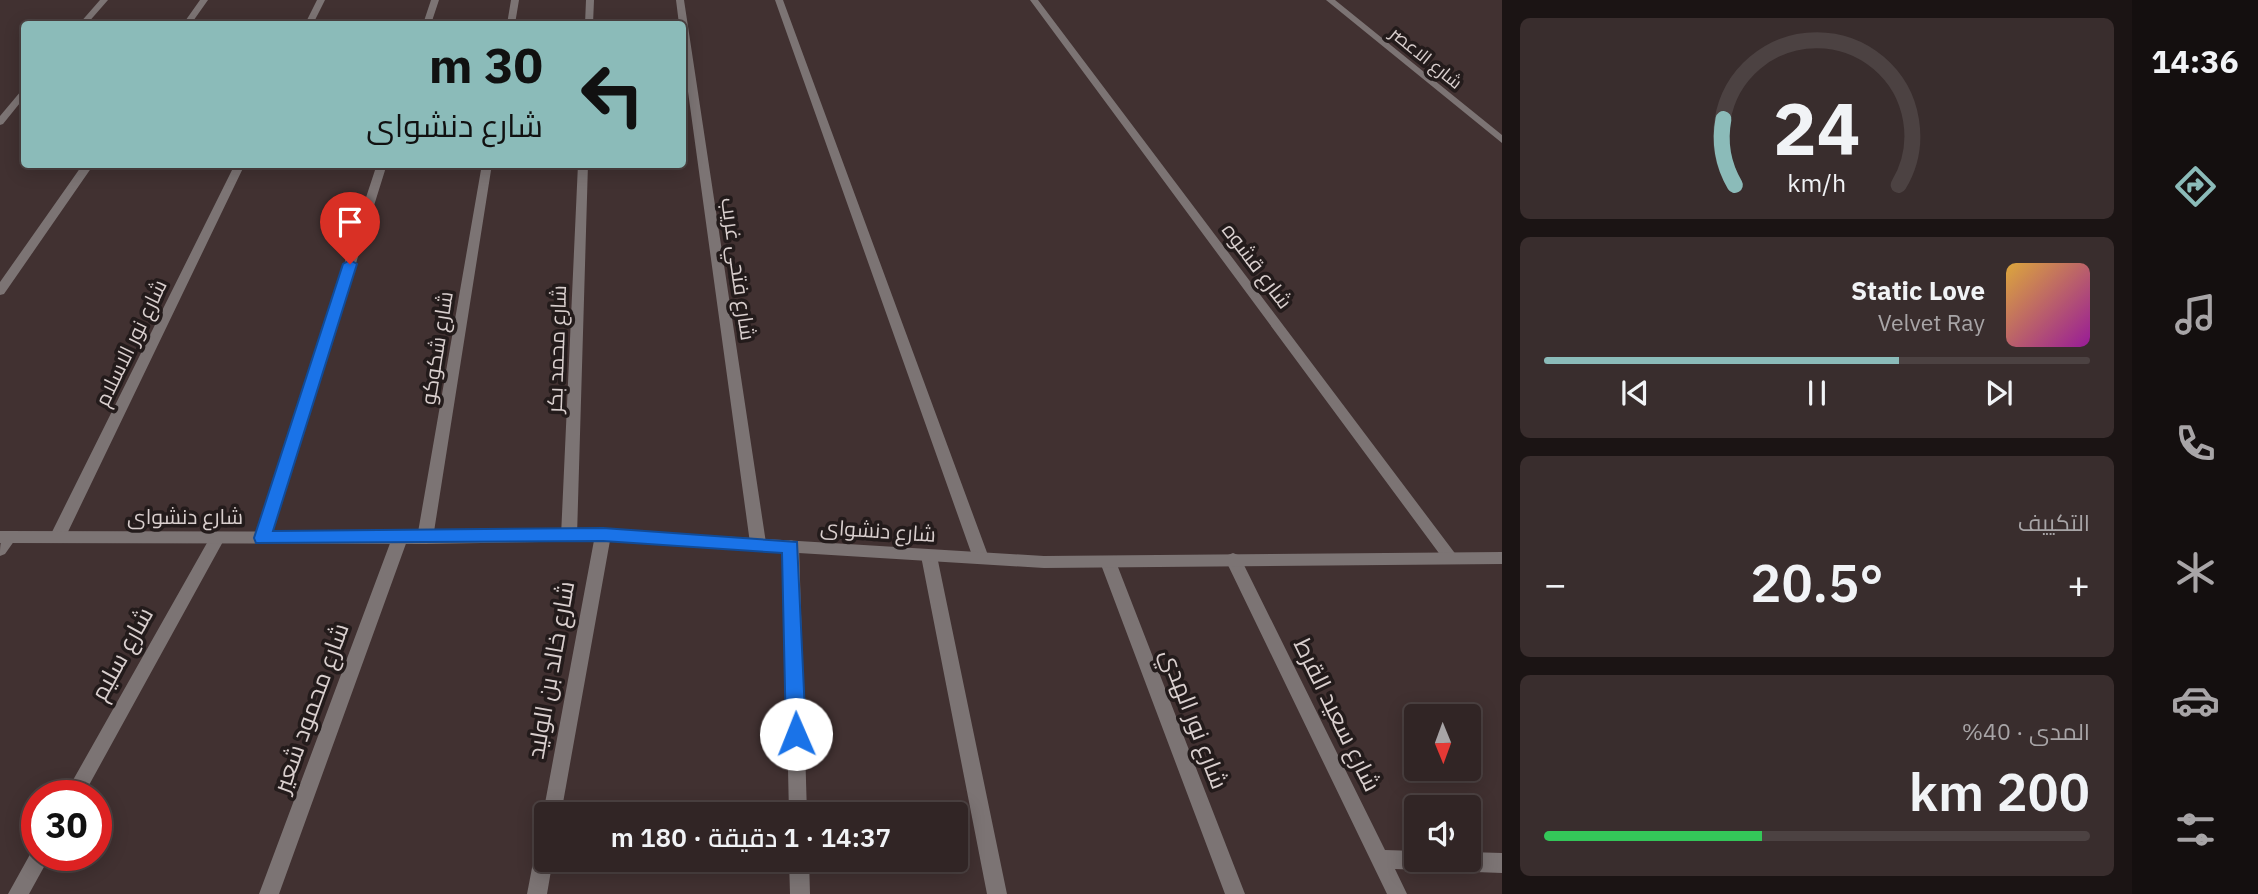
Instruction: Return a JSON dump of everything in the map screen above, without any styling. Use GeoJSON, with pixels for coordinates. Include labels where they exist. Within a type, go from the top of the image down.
{"type":"FeatureCollection","features":[{"type":"Feature","properties":{"kind":"street"},"geometry":{"type":"LineString","coordinates":[[86,21],[104,0]]}},
{"type":"Feature","properties":{"kind":"street"},"geometry":{"type":"LineString","coordinates":[[189,21],[204,0]]}},
{"type":"Feature","properties":{"kind":"street"},"geometry":{"type":"LineString","coordinates":[[310,21],[321,0]]}},
{"type":"Feature","properties":{"kind":"street"},"geometry":{"type":"LineString","coordinates":[[428,21],[435,0]]}},
{"type":"Feature","properties":{"kind":"street"},"geometry":{"type":"LineString","coordinates":[[512,21],[515,0]]}},
{"type":"Feature","properties":{"kind":"street"},"geometry":{"type":"LineString","coordinates":[[589,21],[590,0]]}},
{"type":"Feature","properties":{"kind":"street","name":"شارع فتحي غريب"},"geometry":{"type":"LineString","coordinates":[[680,0],[683,21]]}},
{"type":"Feature","properties":{"kind":"street"},"geometry":{"type":"LineString","coordinates":[[779,0],[981,558]]}},
{"type":"Feature","properties":{"kind":"street","name":"شارع قشوه"},"geometry":{"type":"LineString","coordinates":[[1034,0],[1449,556]]}},
{"type":"Feature","properties":{"kind":"street","name":"شارع الاعصر"},"geometry":{"type":"LineString","coordinates":[[1330,0],[1502,140]]}},
{"type":"Feature","properties":{"kind":"street","name":"شارع فتحي غريب"},"geometry":{"type":"LineString","coordinates":[[686,42],[758,543]]}},
{"type":"Feature","properties":{"kind":"street"},"geometry":{"type":"LineString","coordinates":[[0,122],[21,97]]}},
{"type":"Feature","properties":{"kind":"street"},"geometry":{"type":"LineString","coordinates":[[0,291],[86,168]]}},
{"type":"Feature","properties":{"kind":"street","name":"شارع نور الاسلام"},"geometry":{"type":"LineString","coordinates":[[57,538],[238,168]]}},
{"type":"Feature","properties":{"kind":"street"},"geometry":{"type":"LineString","coordinates":[[262,538],[381,168]]}},
{"type":"Feature","properties":{"kind":"street","name":"شارع شكوكو"},"geometry":{"type":"LineString","coordinates":[[425,538],[486,168]]}},
{"type":"Feature","properties":{"kind":"street","name":"شارع محمد بكر"},"geometry":{"type":"LineString","coordinates":[[569,536],[583,168]]}},
{"type":"Feature","properties":{"kind":"street","name":"شارع دنشواى"},"geometry":{"type":"LineString","coordinates":[[3,542],[57,538],[603,535],[929,556],[1108,562],[1449,556],[1502,558]]}},
{"type":"Feature","properties":{"kind":"street","name":"شارع خالد بن الوليد"},"geometry":{"type":"LineString","coordinates":[[554,802],[603,535]]}},
{"type":"Feature","properties":{"kind":"street","name":"شارع سليم"},"geometry":{"type":"LineString","coordinates":[[82,780],[217,538]]}},
{"type":"Feature","properties":{"kind":"street","name":"شارع محمود شعير"},"geometry":{"type":"LineString","coordinates":[[269,894],[400,538]]}},
{"type":"Feature","properties":{"kind":"street"},"geometry":{"type":"LineString","coordinates":[[791,546],[798,802]]}},
{"type":"Feature","properties":{"kind":"street"},"geometry":{"type":"LineString","coordinates":[[929,556],[997,894]]}},
{"type":"Feature","properties":{"kind":"street","name":"شارع سعيد القرط"},"geometry":{"type":"LineString","coordinates":[[1233,559],[1397,894]]}},
{"type":"Feature","properties":{"kind":"street","name":"شارع نور الهدي"},"geometry":{"type":"LineString","coordinates":[[1108,562],[1235,894]]}},
{"type":"Feature","properties":{"kind":"street"},"geometry":{"type":"LineString","coordinates":[[1380,859],[1502,863]]}},
{"type":"Feature","properties":{"kind":"street"},"geometry":{"type":"LineString","coordinates":[[18,894],[31,871]]}},
{"type":"Feature","properties":{"kind":"street"},"geometry":{"type":"LineString","coordinates":[[537,894],[541,872]]}},
{"type":"Feature","properties":{"kind":"street"},"geometry":{"type":"LineString","coordinates":[[799,872],[800,894]]}},
{"type":"Feature","properties":{"kind":"route"},"geometry":{"type":"LineString","coordinates":[[350,264],[262,538],[603,535],[679,537],[791,546],[796,734]]}}]}
